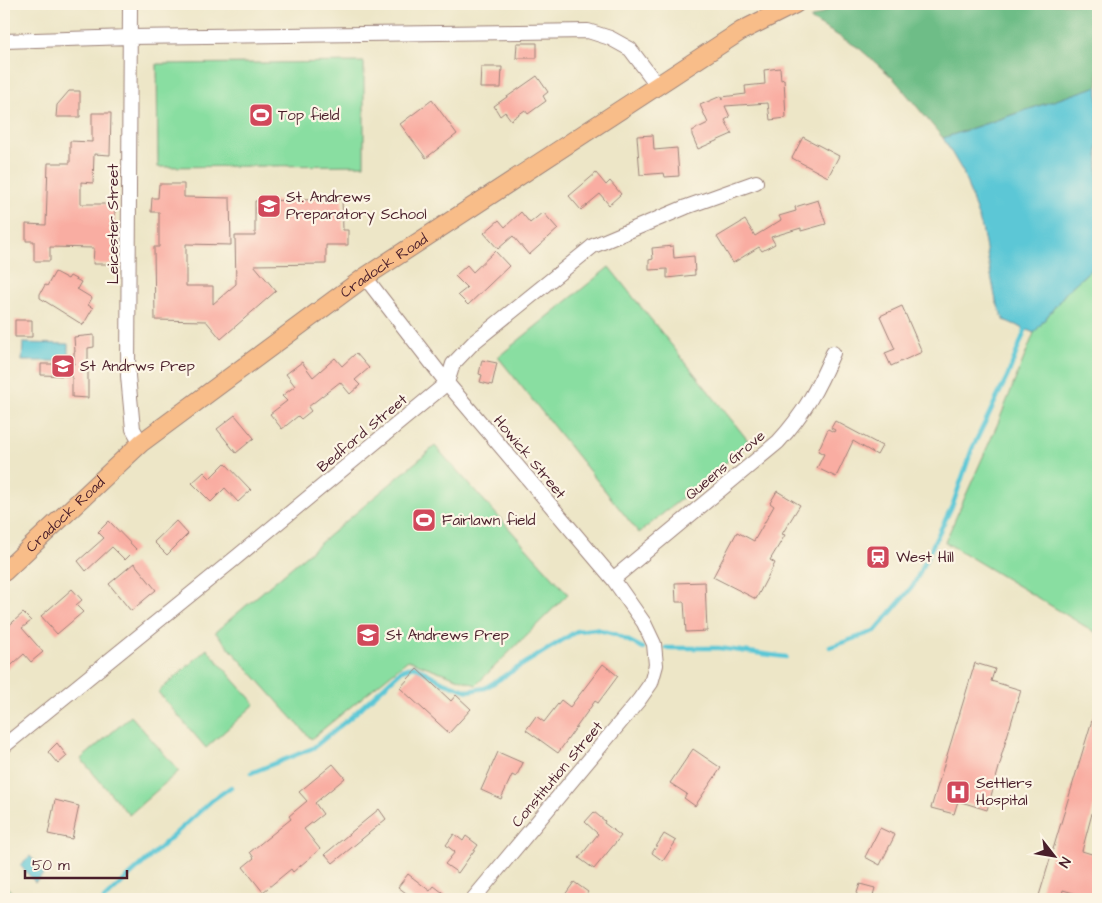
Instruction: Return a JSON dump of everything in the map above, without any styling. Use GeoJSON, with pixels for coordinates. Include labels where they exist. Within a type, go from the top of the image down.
{"type":"FeatureCollection","features":[{"type":"Feature","properties":{"kind":"main road","name":"Cradock Road"},"geometry":{"type":"LineString","coordinates":[[4,572],[141,443],[365,276],[741,31],[795,4]]}},
{"type":"Feature","properties":{"kind":"street","name":"Leicester Street"},"geometry":{"type":"LineString","coordinates":[[130,4],[128,376],[133,428],[141,443]]}},
{"type":"Feature","properties":{"kind":"street"},"geometry":{"type":"LineString","coordinates":[[4,41],[130,37],[588,31],[610,38],[630,49],[658,86]]}},
{"type":"Feature","properties":{"kind":"street","name":"Bedford Street"},"geometry":{"type":"LineString","coordinates":[[4,746],[233,560],[446,383],[453,364],[474,342],[593,246],[686,207],[756,182]]}},
{"type":"Feature","properties":{"kind":"street","name":"Howick Street"},"geometry":{"type":"LineString","coordinates":[[365,276],[446,383],[613,579],[644,623],[654,644],[656,665]]}},
{"type":"Feature","properties":{"kind":"street","name":"Queens Grove"},"geometry":{"type":"LineString","coordinates":[[613,579],[778,442],[796,422],[821,382],[832,353]]}},
{"type":"Feature","properties":{"kind":"street","name":"Constitution Street"},"geometry":{"type":"LineString","coordinates":[[473,899],[639,700],[650,682],[656,665]]}},
{"type":"Feature","properties":{"kind":"green space"},"geometry":{"type":"Polygon","coordinates":[[[840,4],[1098,4],[1098,86],[943,138],[894,79],[859,48],[810,19],[840,4]]]}},
{"type":"Feature","properties":{"kind":"green space","name":"Top field"},"geometry":{"type":"Polygon","coordinates":[[[364,62],[364,165],[158,167],[157,64],[364,62]]]}},
{"type":"Feature","properties":{"kind":"green space"},"geometry":{"type":"Polygon","coordinates":[[[1098,263],[1098,634],[945,542],[998,423],[1034,333],[1068,290],[1098,263]]]}},
{"type":"Feature","properties":{"kind":"green space"},"geometry":{"type":"Polygon","coordinates":[[[609,267],[750,443],[639,533],[498,357],[609,267]]]}},
{"type":"Feature","properties":{"kind":"green space","name":"Fairlawn field"},"geometry":{"type":"Polygon","coordinates":[[[435,446],[568,594],[476,685],[408,660],[311,739],[215,632],[435,446]]]}},
{"type":"Feature","properties":{"kind":"green space"},"geometry":{"type":"Polygon","coordinates":[[[207,649],[255,704],[206,748],[158,692],[207,649]]]}},
{"type":"Feature","properties":{"kind":"green space"},"geometry":{"type":"Polygon","coordinates":[[[131,716],[179,771],[129,815],[81,759],[131,716]]]}},
{"type":"Feature","properties":{"kind":"green space"},"geometry":{"type":"Polygon","coordinates":[[[4,884],[18,899],[4,899],[4,884]]]}},
{"type":"Feature","properties":{"kind":"water"},"geometry":{"type":"Polygon","coordinates":[[[1098,86],[1098,263],[1068,290],[1034,333],[1004,320],[996,301],[982,228],[963,172],[943,138],[1098,86]]]}},
{"type":"Feature","properties":{"kind":"water"},"geometry":{"type":"Polygon","coordinates":[[[23,343],[68,344],[68,361],[22,361],[23,343]]]}},
{"type":"Feature","properties":{"kind":"water"},"geometry":{"type":"Polygon","coordinates":[[[30,856],[45,873],[35,882],[20,865],[30,856]]]}},
{"type":"Feature","properties":{"kind":"building"},"geometry":{"type":"Polygon","coordinates":[[[517,43],[537,43],[537,58],[516,58],[517,43]]]}},
{"type":"Feature","properties":{"kind":"building"},"geometry":{"type":"Polygon","coordinates":[[[481,67],[502,67],[501,88],[480,88],[481,67]]]}},
{"type":"Feature","properties":{"kind":"building"},"geometry":{"type":"Polygon","coordinates":[[[780,68],[781,80],[784,79],[786,118],[770,120],[768,103],[725,106],[730,117],[725,120],[732,134],[698,149],[692,131],[708,123],[700,105],[721,96],[722,100],[722,97],[746,94],[745,86],[765,84],[764,70],[780,68]]]}},
{"type":"Feature","properties":{"kind":"building"},"geometry":{"type":"Polygon","coordinates":[[[537,76],[548,92],[543,96],[546,101],[528,114],[525,110],[511,120],[505,112],[500,116],[494,106],[537,76]]]}},
{"type":"Feature","properties":{"kind":"building"},"geometry":{"type":"Polygon","coordinates":[[[69,91],[80,91],[80,117],[56,117],[57,105],[69,91]]]}},
{"type":"Feature","properties":{"kind":"building"},"geometry":{"type":"Polygon","coordinates":[[[432,100],[457,134],[426,158],[400,124],[432,100]]]}},
{"type":"Feature","properties":{"kind":"building"},"geometry":{"type":"Polygon","coordinates":[[[92,113],[111,113],[110,155],[94,154],[93,183],[81,182],[81,204],[115,204],[114,264],[93,264],[94,248],[50,247],[50,261],[34,261],[34,241],[26,241],[26,224],[46,225],[48,163],[70,163],[70,141],[92,142],[92,113]]]}},
{"type":"Feature","properties":{"kind":"building"},"geometry":{"type":"Polygon","coordinates":[[[653,135],[654,150],[677,148],[679,176],[665,177],[664,173],[640,175],[637,136],[653,135]]]}},
{"type":"Feature","properties":{"kind":"building"},"geometry":{"type":"Polygon","coordinates":[[[803,137],[839,156],[828,177],[792,158],[803,137]]]}},
{"type":"Feature","properties":{"kind":"building"},"geometry":{"type":"Polygon","coordinates":[[[596,173],[606,185],[610,181],[621,194],[609,205],[600,194],[581,210],[569,196],[596,173]]]}},
{"type":"Feature","properties":{"kind":"building"},"geometry":{"type":"Polygon","coordinates":[[[159,184],[184,184],[184,197],[230,198],[231,245],[186,244],[186,286],[213,286],[213,304],[236,284],[235,236],[255,236],[255,201],[342,199],[343,230],[348,230],[348,245],[326,245],[326,264],[254,265],[276,291],[221,339],[206,321],[155,320],[154,247],[159,247],[159,212],[151,212],[152,198],[158,198],[159,184]]]}},
{"type":"Feature","properties":{"kind":"building"},"geometry":{"type":"Polygon","coordinates":[[[818,200],[826,224],[801,231],[801,228],[771,237],[775,244],[762,251],[759,247],[733,263],[717,237],[745,220],[755,236],[781,220],[779,216],[796,211],[795,207],[818,200]]]}},
{"type":"Feature","properties":{"kind":"building"},"geometry":{"type":"Polygon","coordinates":[[[521,212],[530,223],[543,212],[558,229],[529,255],[513,236],[498,249],[484,233],[499,220],[505,227],[521,212]]]}},
{"type":"Feature","properties":{"kind":"building"},"geometry":{"type":"Polygon","coordinates":[[[673,246],[674,258],[694,256],[695,275],[667,278],[667,269],[649,270],[649,260],[653,259],[652,248],[673,246]]]}},
{"type":"Feature","properties":{"kind":"building"},"geometry":{"type":"Polygon","coordinates":[[[495,251],[509,266],[468,305],[458,295],[467,288],[455,276],[467,265],[473,272],[495,251]]]}},
{"type":"Feature","properties":{"kind":"building"},"geometry":{"type":"Polygon","coordinates":[[[55,272],[68,279],[70,276],[81,282],[77,289],[92,298],[88,305],[93,308],[83,325],[40,298],[45,285],[47,286],[55,272]]]}},
{"type":"Feature","properties":{"kind":"building"},"geometry":{"type":"Polygon","coordinates":[[[902,306],[922,352],[891,366],[885,353],[895,349],[880,316],[902,306]]]}},
{"type":"Feature","properties":{"kind":"building"},"geometry":{"type":"Polygon","coordinates":[[[15,320],[32,320],[32,337],[15,337],[15,320]]]}},
{"type":"Feature","properties":{"kind":"building"},"geometry":{"type":"Polygon","coordinates":[[[94,335],[94,347],[88,348],[88,398],[72,397],[72,376],[41,375],[41,364],[74,364],[74,337],[94,335]]]}},
{"type":"Feature","properties":{"kind":"building"},"geometry":{"type":"Polygon","coordinates":[[[356,353],[369,368],[355,380],[360,385],[350,394],[340,382],[308,407],[311,411],[301,419],[298,416],[282,429],[270,414],[287,401],[282,396],[295,386],[286,374],[302,362],[313,377],[335,358],[342,366],[356,353]]]}},
{"type":"Feature","properties":{"kind":"building"},"geometry":{"type":"Polygon","coordinates":[[[482,360],[497,363],[492,385],[480,382],[482,375],[479,374],[482,360]]]}},
{"type":"Feature","properties":{"kind":"building"},"geometry":{"type":"Polygon","coordinates":[[[235,415],[254,438],[236,453],[217,429],[235,415]]]}},
{"type":"Feature","properties":{"kind":"building"},"geometry":{"type":"Polygon","coordinates":[[[835,421],[882,446],[877,455],[853,441],[836,477],[817,468],[824,454],[818,451],[828,429],[834,432],[835,430],[831,428],[835,421]]]}},
{"type":"Feature","properties":{"kind":"building"},"geometry":{"type":"Polygon","coordinates":[[[225,463],[251,490],[238,502],[225,488],[211,502],[192,483],[204,472],[210,478],[225,463]]]}},
{"type":"Feature","properties":{"kind":"building"},"geometry":{"type":"Polygon","coordinates":[[[777,491],[800,505],[782,534],[785,535],[770,560],[775,563],[756,599],[713,577],[737,532],[754,541],[774,506],[770,503],[777,491]]]}},
{"type":"Feature","properties":{"kind":"building"},"geometry":{"type":"Polygon","coordinates":[[[109,521],[136,549],[125,560],[112,547],[86,571],[78,561],[104,538],[98,532],[109,521]]]}},
{"type":"Feature","properties":{"kind":"building"},"geometry":{"type":"Polygon","coordinates":[[[176,521],[188,534],[167,555],[154,542],[176,521]]]}},
{"type":"Feature","properties":{"kind":"building"},"geometry":{"type":"Polygon","coordinates":[[[134,563],[156,590],[131,611],[109,584],[134,563]]]}},
{"type":"Feature","properties":{"kind":"building"},"geometry":{"type":"Polygon","coordinates":[[[705,582],[707,631],[686,632],[684,602],[676,602],[675,583],[705,582]]]}},
{"type":"Feature","properties":{"kind":"building"},"geometry":{"type":"Polygon","coordinates":[[[72,589],[82,600],[76,605],[83,612],[57,634],[41,616],[72,589]]]}},
{"type":"Feature","properties":{"kind":"building"},"geometry":{"type":"Polygon","coordinates":[[[23,613],[31,621],[22,628],[43,652],[31,662],[24,654],[4,672],[4,630],[23,613]]]}},
{"type":"Feature","properties":{"kind":"building"},"geometry":{"type":"Polygon","coordinates":[[[975,663],[995,669],[991,681],[1021,690],[987,810],[958,801],[954,814],[931,808],[975,663]]]}},
{"type":"Feature","properties":{"kind":"building"},"geometry":{"type":"Polygon","coordinates":[[[603,664],[618,676],[598,703],[595,701],[558,753],[526,730],[536,716],[544,722],[561,700],[570,707],[603,664]]]}},
{"type":"Feature","properties":{"kind":"building"},"geometry":{"type":"Polygon","coordinates":[[[417,669],[451,701],[456,695],[471,709],[449,733],[400,688],[417,669]]]}},
{"type":"Feature","properties":{"kind":"building"},"geometry":{"type":"Polygon","coordinates":[[[1096,707],[1098,707],[1098,808],[1094,806],[1082,851],[1098,856],[1098,883],[1094,899],[1063,890],[1061,899],[1038,899],[1096,707]]]}},
{"type":"Feature","properties":{"kind":"building"},"geometry":{"type":"Polygon","coordinates":[[[57,743],[67,756],[58,764],[48,752],[57,743]]]}},
{"type":"Feature","properties":{"kind":"building"},"geometry":{"type":"Polygon","coordinates":[[[693,749],[721,768],[695,806],[684,798],[687,794],[670,783],[693,749]]]}},
{"type":"Feature","properties":{"kind":"building"},"geometry":{"type":"Polygon","coordinates":[[[498,752],[523,763],[516,777],[512,775],[501,799],[481,790],[498,752]]]}},
{"type":"Feature","properties":{"kind":"building"},"geometry":{"type":"Polygon","coordinates":[[[333,764],[345,778],[315,803],[323,814],[304,829],[320,849],[293,872],[291,869],[263,892],[243,867],[254,858],[250,852],[291,819],[289,816],[307,801],[299,792],[333,764]]]}},
{"type":"Feature","properties":{"kind":"building"},"geometry":{"type":"Polygon","coordinates":[[[55,800],[79,806],[72,839],[48,834],[55,800]]]}},
{"type":"Feature","properties":{"kind":"building"},"geometry":{"type":"Polygon","coordinates":[[[379,809],[386,819],[333,863],[325,854],[379,809]]]}},
{"type":"Feature","properties":{"kind":"building"},"geometry":{"type":"Polygon","coordinates":[[[594,812],[605,821],[604,823],[621,836],[594,869],[579,858],[598,834],[585,822],[594,812]]]}},
{"type":"Feature","properties":{"kind":"building"},"geometry":{"type":"Polygon","coordinates":[[[880,828],[895,835],[880,865],[865,857],[880,828]]]}},
{"type":"Feature","properties":{"kind":"building"},"geometry":{"type":"Polygon","coordinates":[[[454,834],[463,841],[466,836],[478,845],[458,873],[445,864],[455,852],[446,845],[454,834]]]}},
{"type":"Feature","properties":{"kind":"building"},"geometry":{"type":"Polygon","coordinates":[[[664,834],[676,841],[663,861],[652,853],[664,834]]]}},
{"type":"Feature","properties":{"kind":"building"},"geometry":{"type":"Polygon","coordinates":[[[408,874],[430,891],[434,886],[451,899],[414,899],[398,887],[408,874]]]}},
{"type":"Feature","properties":{"kind":"building"},"geometry":{"type":"Polygon","coordinates":[[[574,882],[588,892],[583,899],[562,899],[574,882]]]}},
{"type":"Feature","properties":{"kind":"building"},"geometry":{"type":"Polygon","coordinates":[[[860,884],[875,888],[872,899],[855,899],[860,884]]]}},
{"type":"Feature","properties":{"kind":"waterway"},"geometry":{"type":"LineString","coordinates":[[830,647],[875,631],[913,586],[953,504],[972,449],[1008,375],[1027,325]]}},
{"type":"Feature","properties":{"kind":"waterway"},"geometry":{"type":"LineString","coordinates":[[251,773],[313,748],[351,717],[402,670],[414,666],[443,682],[468,691],[485,688],[577,631],[595,629],[615,634],[643,648]]}},
{"type":"Feature","properties":{"kind":"waterway"},"geometry":{"type":"LineString","coordinates":[[666,648],[719,648],[786,657]]}},
{"type":"Feature","properties":{"kind":"waterway"},"geometry":{"type":"LineString","coordinates":[[104,899],[211,801],[231,787]]}},
{"type":"Feature","properties":{"kind":"place","name":"Top field"},"geometry":{"type":"Point","coordinates":[261,115]}},
{"type":"Feature","properties":{"kind":"place","name":"St. Andrews Preparatory School"},"geometry":{"type":"Point","coordinates":[269,206]}},
{"type":"Feature","properties":{"kind":"place","name":"St Andrws Prep"},"geometry":{"type":"Point","coordinates":[63,366]}},
{"type":"Feature","properties":{"kind":"place","name":"Fairlawn field"},"geometry":{"type":"Point","coordinates":[424,520]}},
{"type":"Feature","properties":{"kind":"place","name":"West Hill"},"geometry":{"type":"Point","coordinates":[878,557]}},
{"type":"Feature","properties":{"kind":"place","name":"St Andrews Prep"},"geometry":{"type":"Point","coordinates":[368,635]}},
{"type":"Feature","properties":{"kind":"place","name":"Settlers Hospital"},"geometry":{"type":"Point","coordinates":[958,792]}}]}
